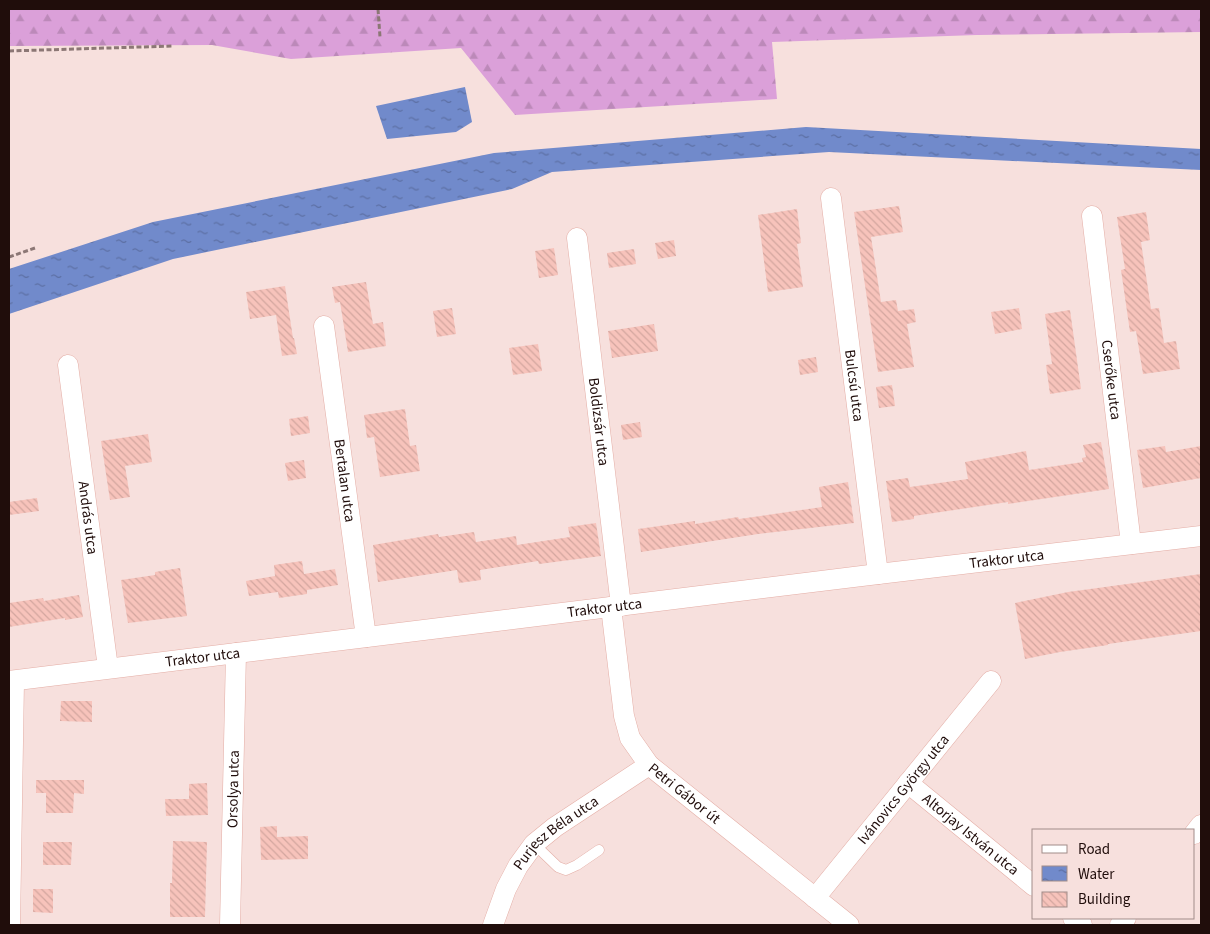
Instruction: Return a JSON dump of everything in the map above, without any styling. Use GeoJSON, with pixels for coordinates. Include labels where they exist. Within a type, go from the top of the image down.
{"type":"FeatureCollection","features":[{"type":"Feature","properties":{"kind":"street","name":"Bulcsú utca"},"geometry":{"type":"LineString","coordinates":[[831,198],[878,574]]}},
{"type":"Feature","properties":{"kind":"street","name":"Cserőke utca"},"geometry":{"type":"LineString","coordinates":[[1092,216],[1131,544]]}},
{"type":"Feature","properties":{"kind":"street","name":"Boldizsár utca"},"geometry":{"type":"LineString","coordinates":[[577,238],[616,607]]}},
{"type":"Feature","properties":{"kind":"street","name":"Bertalan utca"},"geometry":{"type":"LineString","coordinates":[[324,326],[366,637]]}},
{"type":"Feature","properties":{"kind":"street","name":"András utca"},"geometry":{"type":"LineString","coordinates":[[68,365],[108,668]]}},
{"type":"Feature","properties":{"kind":"street","name":"Traktor utca"},"geometry":{"type":"LineString","coordinates":[[11,681],[1201,536]]}},
{"type":"Feature","properties":{"kind":"street","name":"Petri Gábor út"},"geometry":{"type":"LineString","coordinates":[[616,607],[624,716],[630,738],[649,765],[849,925]]}},
{"type":"Feature","properties":{"kind":"street","name":"Orsolya utca"},"geometry":{"type":"LineString","coordinates":[[230,925],[236,653]]}},
{"type":"Feature","properties":{"kind":"street"},"geometry":{"type":"LineString","coordinates":[[10,925],[11,681]]}},
{"type":"Feature","properties":{"kind":"street","name":"Ivánovics György utca"},"geometry":{"type":"LineString","coordinates":[[815,898],[991,681]]}},
{"type":"Feature","properties":{"kind":"street","name":"Purjesz Béla utca"},"geometry":{"type":"LineString","coordinates":[[492,925],[506,889],[518,866],[534,844],[555,827],[649,765]]}},
{"type":"Feature","properties":{"kind":"street","name":"Altorjay István utca"},"geometry":{"type":"LineString","coordinates":[[908,783],[1032,884]]}},
{"type":"Feature","properties":{"kind":"lane"},"geometry":{"type":"LineString","coordinates":[[534,844],[558,867],[566,870],[577,865],[598,850]]}},
{"type":"Feature","properties":{"kind":"path"},"geometry":{"type":"LineString","coordinates":[[378,9],[380,37]]}},
{"type":"Feature","properties":{"kind":"path"},"geometry":{"type":"LineString","coordinates":[[9,51],[173,46]]}},
{"type":"Feature","properties":{"kind":"path"},"geometry":{"type":"LineString","coordinates":[[9,257],[35,248]]}},
{"type":"Feature","properties":{"kind":"green space"},"geometry":{"type":"Polygon","coordinates":[[[9,9],[1201,9],[1201,32],[977,35],[772,42],[777,99],[515,115],[461,48],[291,59],[212,45],[9,46],[9,9]]]}},
{"type":"Feature","properties":{"kind":"water"},"geometry":{"type":"Polygon","coordinates":[[[465,87],[472,122],[456,132],[387,139],[376,106],[465,87]]]}},
{"type":"Feature","properties":{"kind":"water"},"geometry":{"type":"Polygon","coordinates":[[[806,127],[1201,149],[1201,170],[829,152],[552,172],[512,189],[173,259],[9,314],[9,269],[153,222],[494,153],[806,127]]]}},
{"type":"Feature","properties":{"kind":"building"},"geometry":{"type":"Polygon","coordinates":[[[899,206],[903,232],[871,237],[881,302],[896,300],[898,311],[914,309],[916,322],[907,324],[914,367],[878,372],[854,212],[899,206]]]}},
{"type":"Feature","properties":{"kind":"building"},"geometry":{"type":"Polygon","coordinates":[[[797,209],[801,243],[797,244],[803,287],[768,292],[758,215],[797,209]]]}},
{"type":"Feature","properties":{"kind":"building"},"geometry":{"type":"Polygon","coordinates":[[[1146,212],[1150,240],[1141,242],[1151,309],[1159,308],[1164,343],[1176,341],[1180,369],[1143,374],[1136,331],[1130,332],[1121,270],[1125,269],[1117,217],[1146,212]]]}},
{"type":"Feature","properties":{"kind":"building"},"geometry":{"type":"Polygon","coordinates":[[[674,240],[676,256],[658,259],[655,243],[674,240]]]}},
{"type":"Feature","properties":{"kind":"building"},"geometry":{"type":"Polygon","coordinates":[[[554,248],[558,275],[539,278],[535,251],[554,248]]]}},
{"type":"Feature","properties":{"kind":"building"},"geometry":{"type":"Polygon","coordinates":[[[634,249],[636,264],[609,268],[607,253],[634,249]]]}},
{"type":"Feature","properties":{"kind":"building"},"geometry":{"type":"Polygon","coordinates":[[[366,282],[373,324],[383,322],[386,346],[348,352],[340,302],[335,303],[332,287],[366,282]]]}},
{"type":"Feature","properties":{"kind":"building"},"geometry":{"type":"Polygon","coordinates":[[[285,286],[297,354],[282,356],[276,315],[250,319],[246,292],[285,286]]]}},
{"type":"Feature","properties":{"kind":"building"},"geometry":{"type":"Polygon","coordinates":[[[452,308],[456,334],[437,337],[433,311],[452,308]]]}},
{"type":"Feature","properties":{"kind":"building"},"geometry":{"type":"Polygon","coordinates":[[[1019,308],[1022,329],[995,334],[991,312],[1019,308]]]}},
{"type":"Feature","properties":{"kind":"building"},"geometry":{"type":"Polygon","coordinates":[[[1070,310],[1081,389],[1050,394],[1046,365],[1052,364],[1045,314],[1070,310]]]}},
{"type":"Feature","properties":{"kind":"building"},"geometry":{"type":"Polygon","coordinates":[[[654,324],[658,351],[612,358],[608,331],[654,324]]]}},
{"type":"Feature","properties":{"kind":"building"},"geometry":{"type":"Polygon","coordinates":[[[538,344],[542,371],[513,375],[509,348],[538,344]]]}},
{"type":"Feature","properties":{"kind":"building"},"geometry":{"type":"Polygon","coordinates":[[[816,357],[818,372],[800,375],[798,360],[816,357]]]}},
{"type":"Feature","properties":{"kind":"building"},"geometry":{"type":"Polygon","coordinates":[[[892,385],[895,406],[879,408],[876,387],[892,385]]]}},
{"type":"Feature","properties":{"kind":"building"},"geometry":{"type":"Polygon","coordinates":[[[405,409],[410,446],[416,445],[420,471],[380,477],[374,437],[367,438],[364,415],[405,409]]]}},
{"type":"Feature","properties":{"kind":"building"},"geometry":{"type":"Polygon","coordinates":[[[308,416],[310,433],[291,436],[289,419],[308,416]]]}},
{"type":"Feature","properties":{"kind":"building"},"geometry":{"type":"Polygon","coordinates":[[[640,422],[642,437],[623,440],[621,425],[640,422]]]}},
{"type":"Feature","properties":{"kind":"building"},"geometry":{"type":"Polygon","coordinates":[[[148,434],[152,462],[125,466],[130,497],[110,500],[101,441],[148,434]]]}},
{"type":"Feature","properties":{"kind":"building"},"geometry":{"type":"Polygon","coordinates":[[[1101,442],[1109,489],[914,516],[914,519],[892,522],[886,481],[908,478],[910,487],[968,479],[965,462],[1026,451],[1029,470],[1083,462],[1082,458],[1086,457],[1083,445],[1101,442]]]}},
{"type":"Feature","properties":{"kind":"building"},"geometry":{"type":"Polygon","coordinates":[[[1165,446],[1166,452],[1201,446],[1201,478],[1143,488],[1137,450],[1165,446]]]}},
{"type":"Feature","properties":{"kind":"building"},"geometry":{"type":"Polygon","coordinates":[[[304,460],[306,478],[288,481],[285,463],[304,460]]]}},
{"type":"Feature","properties":{"kind":"building"},"geometry":{"type":"Polygon","coordinates":[[[848,482],[854,523],[758,534],[641,552],[638,529],[695,521],[695,524],[738,517],[739,519],[822,507],[819,487],[848,482]]]}},
{"type":"Feature","properties":{"kind":"building"},"geometry":{"type":"Polygon","coordinates":[[[37,498],[39,511],[9,515],[9,502],[37,498]]]}},
{"type":"Feature","properties":{"kind":"building"},"geometry":{"type":"Polygon","coordinates":[[[596,523],[601,556],[539,564],[538,561],[480,570],[481,580],[459,583],[457,570],[378,582],[373,545],[438,534],[439,537],[474,532],[476,542],[516,536],[517,545],[570,537],[568,527],[596,523]]]}},
{"type":"Feature","properties":{"kind":"building"},"geometry":{"type":"Polygon","coordinates":[[[302,561],[304,574],[335,569],[338,585],[307,590],[307,594],[279,598],[278,592],[249,596],[246,581],[275,576],[274,565],[302,561]]]}},
{"type":"Feature","properties":{"kind":"building"},"geometry":{"type":"Polygon","coordinates":[[[180,568],[187,616],[128,623],[121,580],[155,575],[155,572],[180,568]]]}},
{"type":"Feature","properties":{"kind":"building"},"geometry":{"type":"Polygon","coordinates":[[[1201,574],[1201,631],[1108,644],[1025,659],[1015,603],[1068,592],[1201,574]]]}},
{"type":"Feature","properties":{"kind":"building"},"geometry":{"type":"Polygon","coordinates":[[[79,595],[83,617],[9,627],[9,603],[43,598],[44,601],[79,595]]]}},
{"type":"Feature","properties":{"kind":"building"},"geometry":{"type":"Polygon","coordinates":[[[61,701],[92,701],[92,722],[60,721],[61,701]]]}},
{"type":"Feature","properties":{"kind":"building"},"geometry":{"type":"Polygon","coordinates":[[[36,780],[84,780],[84,794],[74,793],[73,813],[46,813],[46,793],[36,793],[36,780]]]}},
{"type":"Feature","properties":{"kind":"building"},"geometry":{"type":"Polygon","coordinates":[[[207,783],[208,815],[166,816],[165,799],[189,799],[189,784],[207,783]]]}},
{"type":"Feature","properties":{"kind":"building"},"geometry":{"type":"Polygon","coordinates":[[[277,826],[277,837],[308,836],[308,859],[261,860],[260,827],[277,826]]]}},
{"type":"Feature","properties":{"kind":"building"},"geometry":{"type":"Polygon","coordinates":[[[173,841],[207,842],[205,917],[170,917],[173,841]]]}},
{"type":"Feature","properties":{"kind":"building"},"geometry":{"type":"Polygon","coordinates":[[[43,842],[72,842],[71,865],[43,865],[43,842]]]}},
{"type":"Feature","properties":{"kind":"building"},"geometry":{"type":"Polygon","coordinates":[[[33,889],[53,889],[53,913],[33,912],[33,889]]]}}]}
